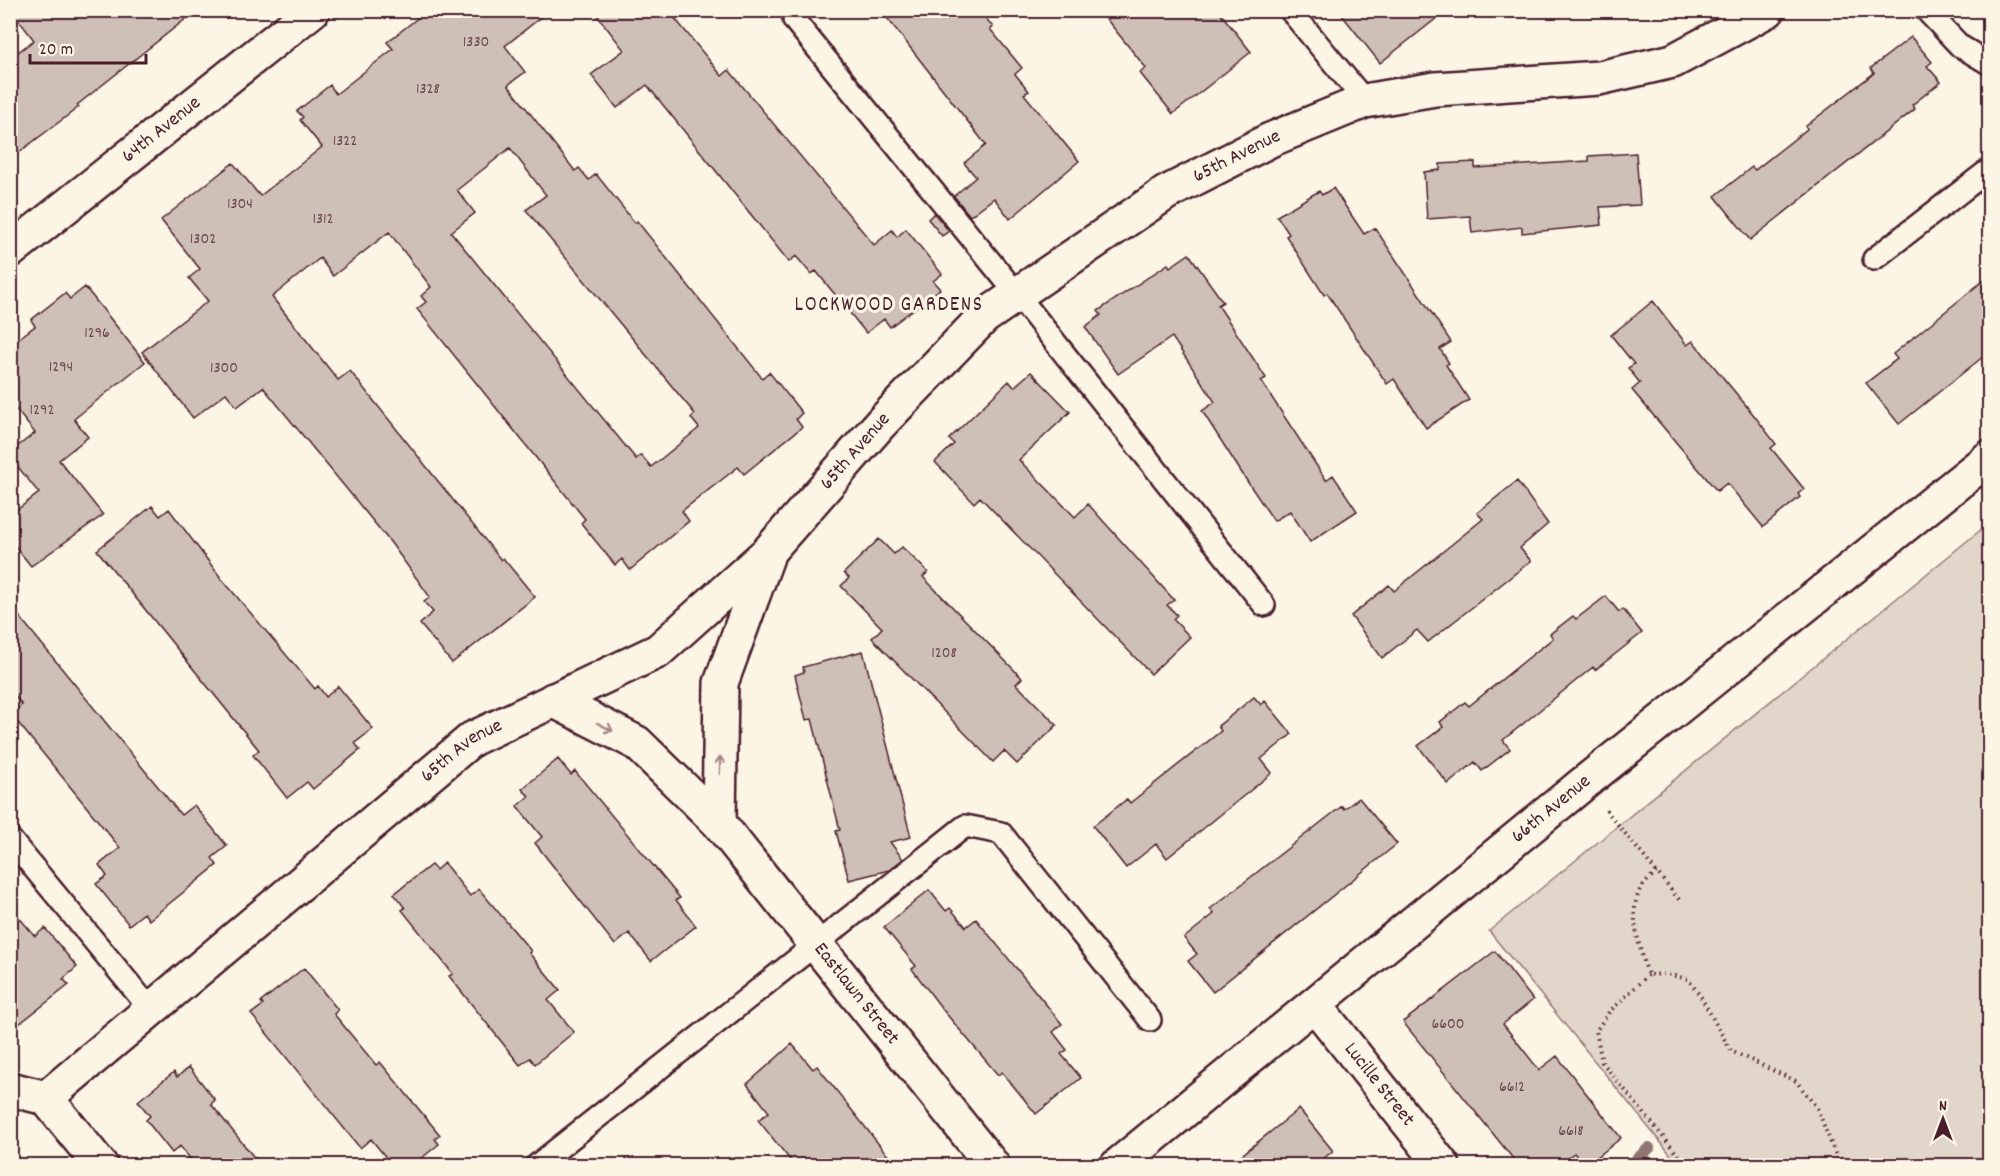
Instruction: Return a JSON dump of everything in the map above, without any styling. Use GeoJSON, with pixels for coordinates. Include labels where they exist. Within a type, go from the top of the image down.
{"type":"FeatureCollection","features":[{"type":"Feature","properties":{"kind":"street","name":"64th Avenue"},"geometry":{"type":"LineString","coordinates":[[10,251],[313,10]]}},
{"type":"Feature","properties":{"kind":"street","name":"65th Avenue"},"geometry":{"type":"LineString","coordinates":[[46,1098],[472,740],[658,651],[768,552],[881,423],[984,317],[1016,293],[1166,193],[1270,140],[1365,101],[1435,89],[1599,78],[1673,61],[1768,10]]}},
{"type":"Feature","properties":{"kind":"street","name":"66th Avenue"},"geometry":{"type":"LineString","coordinates":[[1117,1166],[1584,783],[1989,459]]}},
{"type":"Feature","properties":{"kind":"street"},"geometry":{"type":"LineString","coordinates":[[719,823],[721,683],[768,552]]}},
{"type":"Feature","properties":{"kind":"street","name":"Eastlawn Street"},"geometry":{"type":"LineString","coordinates":[[553,700],[637,743],[719,823],[993,1166]]}},
{"type":"Feature","properties":{"kind":"street","name":"Lucille Street"},"geometry":{"type":"LineString","coordinates":[[1314,1005],[1443,1166]]}},
{"type":"Feature","properties":{"kind":"street"},"geometry":{"type":"LineString","coordinates":[[10,1089],[46,1098],[101,1166]]}},
{"type":"Feature","properties":{"kind":"lane"},"geometry":{"type":"LineString","coordinates":[[1290,10],[1365,101]]}},
{"type":"Feature","properties":{"kind":"lane"},"geometry":{"type":"LineString","coordinates":[[1926,10],[1959,46],[1989,64]]}},
{"type":"Feature","properties":{"kind":"lane"},"geometry":{"type":"LineString","coordinates":[[794,20],[1016,293],[1264,605]]}},
{"type":"Feature","properties":{"kind":"lane"},"geometry":{"type":"LineString","coordinates":[[1874,258],[1989,169]]}},
{"type":"Feature","properties":{"kind":"lane"},"geometry":{"type":"LineString","coordinates":[[536,1166],[817,946],[965,826],[1001,833],[1150,1020]]}},
{"type":"Feature","properties":{"kind":"lane"},"geometry":{"type":"LineString","coordinates":[[10,839],[151,1010]]}},
{"type":"Feature","properties":{"kind":"path"},"geometry":{"type":"LineString","coordinates":[[1584,783],[1681,902]]}},
{"type":"Feature","properties":{"kind":"path"},"geometry":{"type":"LineString","coordinates":[[1648,975],[1638,938],[1636,903],[1641,890],[1656,872]]}},
{"type":"Feature","properties":{"kind":"path"},"geometry":{"type":"LineString","coordinates":[[1687,1166],[1602,1062],[1596,1031],[1609,1012],[1648,975],[1667,974],[1688,979],[1701,997],[1731,1051],[1796,1081],[1817,1108],[1840,1166]]}},
{"type":"Feature","properties":{"kind":"shaded area"},"geometry":{"type":"Polygon","coordinates":[[[1989,523],[1989,1165],[1679,1165],[1489,931],[1989,523]]]}},
{"type":"Feature","properties":{"kind":"building"},"geometry":{"type":"Polygon","coordinates":[[[11,10],[197,10],[77,105],[79,107],[10,159],[10,58],[34,40],[11,10]]]}},
{"type":"Feature","properties":{"kind":"building"},"geometry":{"type":"Polygon","coordinates":[[[428,10],[550,10],[505,46],[525,72],[508,85],[575,171],[579,168],[589,180],[596,174],[635,223],[637,221],[762,378],[769,372],[802,413],[796,419],[802,427],[744,474],[738,467],[682,511],[689,521],[630,570],[622,559],[615,565],[581,523],[585,519],[417,309],[426,302],[421,296],[431,287],[389,232],[333,276],[320,258],[272,297],[338,380],[350,371],[501,560],[503,558],[535,597],[452,663],[420,624],[433,612],[424,602],[430,597],[391,543],[263,387],[237,407],[226,393],[193,418],[142,352],[208,301],[189,278],[200,269],[161,220],[233,163],[260,196],[322,147],[300,120],[303,117],[297,111],[330,85],[336,94],[393,49],[387,42],[428,10]],[[510,148],[457,190],[475,213],[451,232],[636,459],[641,455],[651,467],[699,428],[691,418],[695,414],[526,210],[546,195],[510,148]]]}},
{"type":"Feature","properties":{"kind":"building"},"geometry":{"type":"Polygon","coordinates":[[[593,10],[668,10],[722,76],[729,70],[874,245],[892,230],[897,237],[906,229],[942,274],[933,281],[940,289],[890,327],[884,319],[866,333],[816,271],[811,274],[796,256],[789,262],[647,85],[617,108],[591,75],[624,50],[593,10]]]}},
{"type":"Feature","properties":{"kind":"building"},"geometry":{"type":"Polygon","coordinates":[[[881,10],[979,10],[993,27],[990,29],[1022,68],[1015,74],[1029,91],[1024,94],[1079,161],[1010,219],[994,198],[970,216],[954,196],[976,177],[964,163],[986,145],[881,10]]]}},
{"type":"Feature","properties":{"kind":"building"},"geometry":{"type":"Polygon","coordinates":[[[1099,10],[1218,10],[1251,52],[1173,114],[1140,73],[1146,68],[1099,10]]]}},
{"type":"Feature","properties":{"kind":"building"},"geometry":{"type":"Polygon","coordinates":[[[1338,10],[1447,10],[1380,63],[1338,10]]]}},
{"type":"Feature","properties":{"kind":"building"},"geometry":{"type":"Polygon","coordinates":[[[1911,37],[1932,62],[1927,66],[1941,82],[1912,105],[1915,109],[1750,240],[1715,196],[1752,167],[1755,170],[1807,129],[1806,126],[1874,73],[1871,68],[1911,37]]]}},
{"type":"Feature","properties":{"kind":"building"},"geometry":{"type":"Polygon","coordinates":[[[1636,153],[1640,205],[1600,207],[1602,225],[1522,233],[1522,227],[1472,233],[1470,216],[1427,219],[1424,172],[1440,170],[1440,164],[1475,162],[1475,168],[1589,161],[1589,156],[1636,153]]]}},
{"type":"Feature","properties":{"kind":"building"},"geometry":{"type":"Polygon","coordinates":[[[1333,188],[1364,234],[1375,228],[1451,342],[1440,349],[1449,363],[1446,365],[1469,400],[1426,428],[1394,379],[1387,384],[1327,293],[1324,295],[1286,236],[1289,234],[1277,216],[1319,191],[1322,195],[1333,188]]]}},
{"type":"Feature","properties":{"kind":"building"},"geometry":{"type":"Polygon","coordinates":[[[934,213],[949,231],[942,236],[928,219],[934,213]]]}},
{"type":"Feature","properties":{"kind":"building"},"geometry":{"type":"Polygon","coordinates":[[[1189,254],[1223,302],[1218,305],[1266,378],[1261,381],[1326,480],[1333,475],[1357,511],[1310,542],[1290,511],[1274,521],[1247,481],[1202,411],[1215,402],[1172,337],[1118,374],[1085,327],[1101,315],[1098,311],[1168,264],[1170,267],[1189,254]]]}},
{"type":"Feature","properties":{"kind":"building"},"geometry":{"type":"Polygon","coordinates":[[[1989,276],[1989,352],[1899,424],[1866,383],[1897,359],[1893,354],[1989,276]]]}},
{"type":"Feature","properties":{"kind":"building"},"geometry":{"type":"Polygon","coordinates":[[[85,287],[145,362],[74,419],[88,437],[59,460],[103,515],[31,566],[10,540],[10,515],[39,493],[10,457],[10,452],[35,433],[10,402],[10,345],[35,326],[31,320],[65,293],[70,299],[85,287]]]}},
{"type":"Feature","properties":{"kind":"building"},"geometry":{"type":"Polygon","coordinates":[[[1653,301],[1687,345],[1693,341],[1753,414],[1776,444],[1771,448],[1804,489],[1798,494],[1800,497],[1763,527],[1727,483],[1717,491],[1632,390],[1640,383],[1628,368],[1634,364],[1611,335],[1653,301]]]}},
{"type":"Feature","properties":{"kind":"building"},"geometry":{"type":"Polygon","coordinates":[[[1031,372],[1070,412],[1019,460],[1075,517],[1088,504],[1174,600],[1167,605],[1177,615],[1173,619],[1190,637],[1151,674],[980,497],[974,503],[935,462],[954,444],[949,439],[1009,381],[1014,387],[1031,372]]]}},
{"type":"Feature","properties":{"kind":"building"},"geometry":{"type":"Polygon","coordinates":[[[1517,481],[1548,524],[1520,548],[1531,561],[1428,642],[1417,630],[1382,658],[1351,616],[1389,585],[1394,591],[1483,519],[1477,513],[1517,481]]]}},
{"type":"Feature","properties":{"kind":"building"},"geometry":{"type":"Polygon","coordinates":[[[152,506],[160,516],[169,509],[221,578],[315,689],[318,686],[326,697],[338,686],[373,729],[355,743],[360,750],[313,789],[307,782],[287,798],[253,755],[259,750],[97,550],[152,506]]]}},
{"type":"Feature","properties":{"kind":"building"},"geometry":{"type":"Polygon","coordinates":[[[879,539],[894,554],[902,547],[928,572],[923,577],[1022,678],[1016,684],[1057,725],[1017,764],[1004,751],[993,762],[872,638],[882,628],[841,586],[849,578],[844,573],[879,539]]]}},
{"type":"Feature","properties":{"kind":"building"},"geometry":{"type":"Polygon","coordinates":[[[1606,596],[1619,612],[1623,609],[1642,633],[1595,670],[1593,667],[1503,740],[1510,749],[1482,771],[1475,762],[1448,784],[1418,746],[1443,727],[1440,722],[1465,702],[1469,706],[1553,638],[1550,634],[1573,616],[1576,619],[1606,596]]]}},
{"type":"Feature","properties":{"kind":"building"},"geometry":{"type":"Polygon","coordinates":[[[10,605],[181,815],[194,805],[227,846],[212,858],[217,865],[149,920],[144,913],[129,925],[96,884],[107,876],[99,865],[120,848],[11,714],[22,705],[10,691],[10,605]]]}},
{"type":"Feature","properties":{"kind":"building"},"geometry":{"type":"Polygon","coordinates":[[[863,651],[911,837],[890,842],[903,859],[889,870],[849,880],[836,831],[840,830],[812,719],[806,720],[795,675],[804,672],[803,667],[863,651]]]}},
{"type":"Feature","properties":{"kind":"building"},"geometry":{"type":"Polygon","coordinates":[[[1254,697],[1261,705],[1265,701],[1292,734],[1261,759],[1272,773],[1167,858],[1156,844],[1126,868],[1093,826],[1127,799],[1130,803],[1221,731],[1218,726],[1254,697]]]}},
{"type":"Feature","properties":{"kind":"building"},"geometry":{"type":"Polygon","coordinates":[[[558,759],[571,775],[575,771],[680,898],[676,900],[696,926],[651,961],[629,933],[615,945],[535,843],[542,837],[517,806],[529,796],[522,789],[558,759]]]}},
{"type":"Feature","properties":{"kind":"building"},"geometry":{"type":"Polygon","coordinates":[[[1359,798],[1397,844],[1213,992],[1188,961],[1197,954],[1184,938],[1214,914],[1210,909],[1342,806],[1344,809],[1359,798]]]}},
{"type":"Feature","properties":{"kind":"building"},"geometry":{"type":"Polygon","coordinates":[[[444,863],[470,896],[479,889],[560,990],[548,1000],[574,1032],[535,1064],[530,1058],[520,1065],[449,976],[453,974],[402,910],[405,908],[394,894],[431,865],[436,870],[444,863]]]}},
{"type":"Feature","properties":{"kind":"building"},"geometry":{"type":"Polygon","coordinates":[[[929,890],[946,911],[950,908],[966,927],[976,919],[1062,1024],[1053,1032],[1067,1050],[1061,1054],[1081,1078],[1036,1114],[1002,1072],[998,1075],[943,1010],[912,969],[916,966],[884,927],[929,890]]]}},
{"type":"Feature","properties":{"kind":"building"},"geometry":{"type":"Polygon","coordinates":[[[10,907],[35,936],[45,928],[77,967],[63,979],[69,985],[10,1031],[10,907]]]}},
{"type":"Feature","properties":{"kind":"building"},"geometry":{"type":"Polygon","coordinates":[[[1495,951],[1533,1000],[1503,1024],[1539,1070],[1557,1056],[1621,1138],[1586,1166],[1574,1153],[1558,1166],[1519,1166],[1403,1022],[1495,951]]]}},
{"type":"Feature","properties":{"kind":"building"},"geometry":{"type":"Polygon","coordinates":[[[304,968],[338,1010],[334,1014],[376,1065],[380,1062],[440,1135],[435,1139],[439,1144],[412,1166],[393,1166],[371,1139],[360,1148],[251,1014],[263,1005],[261,1002],[304,968]]]}},
{"type":"Feature","properties":{"kind":"building"},"geometry":{"type":"Polygon","coordinates":[[[792,1044],[813,1069],[817,1066],[896,1166],[795,1166],[758,1120],[769,1112],[747,1084],[792,1044]]]}},
{"type":"Feature","properties":{"kind":"building"},"geometry":{"type":"Polygon","coordinates":[[[189,1067],[215,1100],[211,1104],[261,1166],[196,1166],[180,1146],[172,1153],[146,1120],[150,1116],[138,1101],[174,1072],[177,1077],[189,1067]]]}},
{"type":"Feature","properties":{"kind":"building"},"geometry":{"type":"Polygon","coordinates":[[[1299,1109],[1333,1151],[1314,1166],[1228,1166],[1299,1109]]]}},
{"type":"Feature","properties":{"kind":"waterway"},"geometry":{"type":"LineString","coordinates":[[1630,1166],[1649,1148]]}},
{"type":"Feature","properties":{"kind":"district","name":"LOCKWOOD GARDENS"},"geometry":{"type":"Point","coordinates":[889,306]}}]}
